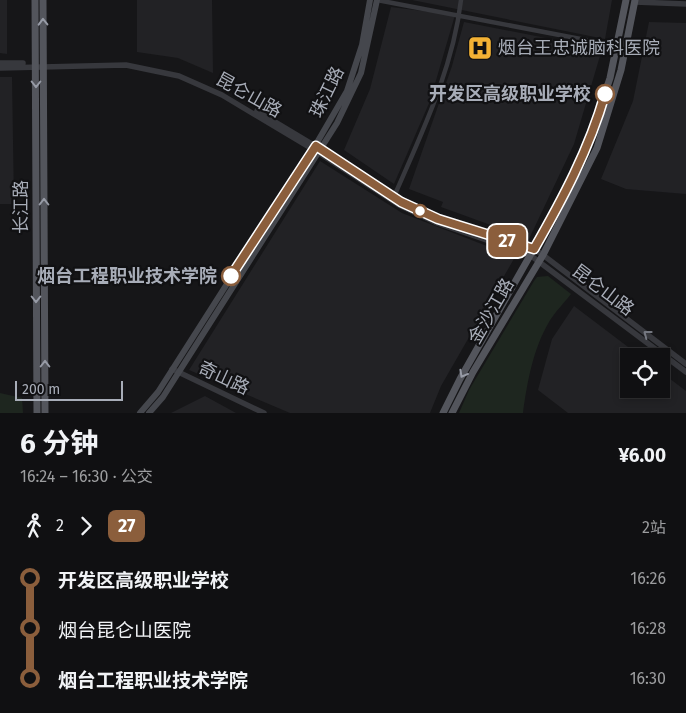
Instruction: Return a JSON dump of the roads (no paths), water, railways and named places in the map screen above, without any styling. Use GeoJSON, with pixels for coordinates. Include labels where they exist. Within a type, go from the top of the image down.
{"type":"FeatureCollection","features":[{"type":"Feature","properties":{"kind":"main road","name":"长江路"},"geometry":{"type":"LineString","coordinates":[[35,0],[37,413]]}},
{"type":"Feature","properties":{"kind":"main road","name":"长江路"},"geometry":{"type":"LineString","coordinates":[[43,0],[45,413]]}},
{"type":"Feature","properties":{"kind":"main road","name":"珠江路"},"geometry":{"type":"LineString","coordinates":[[317,149],[347,91],[355,71],[370,0]]}},
{"type":"Feature","properties":{"kind":"main road"},"geometry":{"type":"LineString","coordinates":[[140,413],[175,371],[317,149],[341,116],[361,73],[377,0]]}},
{"type":"Feature","properties":{"kind":"main road","name":"金沙江路"},"geometry":{"type":"LineString","coordinates":[[443,413],[573,178],[587,147],[600,111],[617,46],[626,0]]}},
{"type":"Feature","properties":{"kind":"main road","name":"金沙江路"},"geometry":{"type":"LineString","coordinates":[[452,413],[473,372],[541,258],[597,148],[621,70],[635,1]]}},
{"type":"Feature","properties":{"kind":"main road"},"geometry":{"type":"LineString","coordinates":[[149,413],[163,396],[175,371]]}},
{"type":"Feature","properties":{"kind":"main road"},"geometry":{"type":"LineString","coordinates":[[45,394],[49,413]]}},
{"type":"Feature","properties":{"kind":"street"},"geometry":{"type":"LineString","coordinates":[[377,0],[617,46]]}},
{"type":"Feature","properties":{"kind":"street"},"geometry":{"type":"LineString","coordinates":[[390,200],[441,88],[459,16],[461,0]]}},
{"type":"Feature","properties":{"kind":"street"},"geometry":{"type":"LineString","coordinates":[[635,1],[686,4]]}},
{"type":"Feature","properties":{"kind":"street","name":"昆仑山路"},"geometry":{"type":"LineString","coordinates":[[0,64],[126,65],[179,76],[222,95],[317,149],[408,205],[438,219],[532,252],[686,364]]}},
{"type":"Feature","properties":{"kind":"street","name":"昆仑山路"},"geometry":{"type":"LineString","coordinates":[[0,68],[36,65]]}},
{"type":"Feature","properties":{"kind":"street","name":"昆仑山路"},"geometry":{"type":"LineString","coordinates":[[317,149],[390,200],[437,223],[532,252]]}},
{"type":"Feature","properties":{"kind":"street","name":"昆仑山路"},"geometry":{"type":"LineString","coordinates":[[541,258],[686,372]]}},
{"type":"Feature","properties":{"kind":"street","name":"奇山路"},"geometry":{"type":"LineString","coordinates":[[175,371],[264,413]]}},
{"type":"Feature","properties":{"kind":"place","name":"烟台王忠诚脑科医院"},"geometry":{"type":"Point","coordinates":[480,48]}},
{"type":"Feature","properties":{"kind":"place","name":"开发区高级职业学校"},"geometry":{"type":"Point","coordinates":[605,94]}},
{"type":"Feature","properties":{"kind":"place","name":"烟台工程职业技术学院"},"geometry":{"type":"Point","coordinates":[231,276]}}]}
